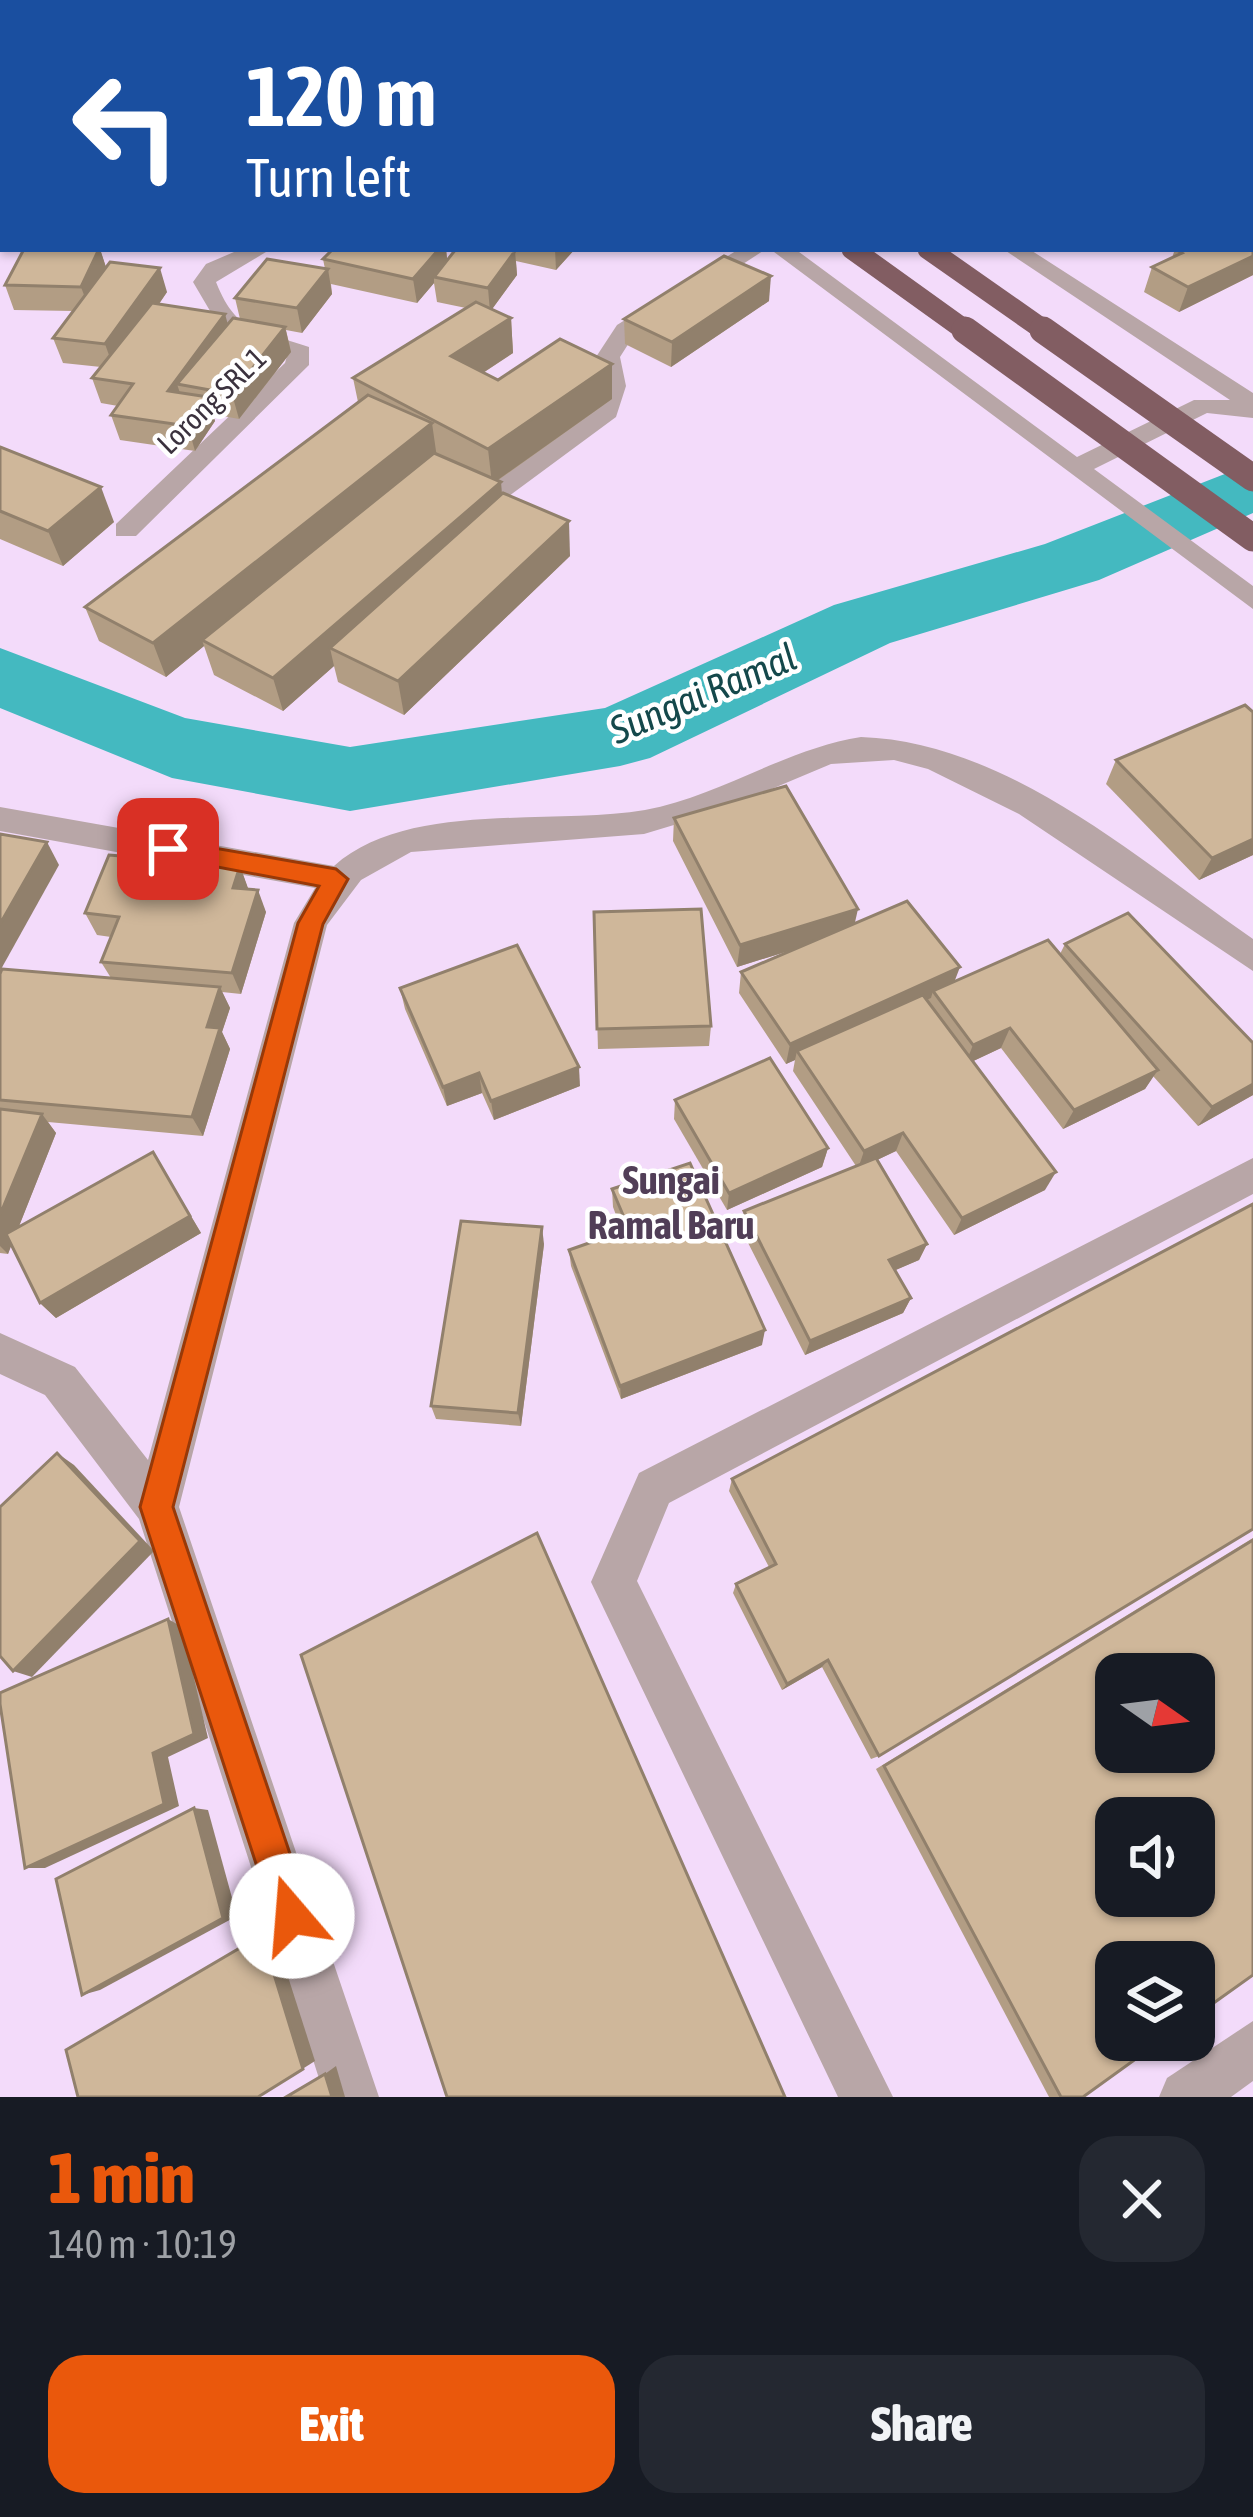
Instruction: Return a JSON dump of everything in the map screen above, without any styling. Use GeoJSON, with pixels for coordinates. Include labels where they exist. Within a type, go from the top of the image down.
{"type":"FeatureCollection","features":[{"type":"Feature","properties":{"kind":"highway"},"geometry":{"type":"LineString","coordinates":[[856,252],[1253,538]]}},
{"type":"Feature","properties":{"kind":"highway"},"geometry":{"type":"LineString","coordinates":[[932,252],[1253,478]]}},
{"type":"Feature","properties":{"kind":"street","name":"Lorong SRL 1"},"geometry":{"type":"LineString","coordinates":[[126,530],[297,365],[300,352],[248,342],[224,320],[204,282],[214,269],[253,252]]}},
{"type":"Feature","properties":{"kind":"street"},"geometry":{"type":"LineString","coordinates":[[485,501],[607,412],[614,386],[608,357],[625,330],[750,252]]}},
{"type":"Feature","properties":{"kind":"street"},"geometry":{"type":"LineString","coordinates":[[785,252],[1253,600]]}},
{"type":"Feature","properties":{"kind":"street"},"geometry":{"type":"LineString","coordinates":[[1024,256],[1240,392]]}},
{"type":"Feature","properties":{"kind":"street"},"geometry":{"type":"LineString","coordinates":[[1075,468],[1203,405],[1240,392]]}},
{"type":"Feature","properties":{"kind":"street"},"geometry":{"type":"LineString","coordinates":[[1203,405],[1210,397],[1240,392]]}},
{"type":"Feature","properties":{"kind":"street"},"geometry":{"type":"LineString","coordinates":[[157,1507],[311,923],[336,879],[373,853],[408,840],[646,822],[704,806],[826,753],[888,748],[936,758],[988,780],[1253,957]]}},
{"type":"Feature","properties":{"kind":"street"},"geometry":{"type":"LineString","coordinates":[[0,819],[336,879]]}},
{"type":"Feature","properties":{"kind":"street"},"geometry":{"type":"LineString","coordinates":[[866,2097],[614,1582],[654,1488],[1253,1175]]}},
{"type":"Feature","properties":{"kind":"street"},"geometry":{"type":"LineString","coordinates":[[0,1353],[60,1381],[157,1507],[352,2097]]}},
{"type":"Feature","properties":{"kind":"street"},"geometry":{"type":"LineString","coordinates":[[1186,2097],[1253,2048]]}},
{"type":"Feature","properties":{"kind":"building"},"geometry":{"type":"Polygon","coordinates":[[[22,252],[98,252],[81,287],[5,285],[22,252]]]}},
{"type":"Feature","properties":{"kind":"building"},"geometry":{"type":"Polygon","coordinates":[[[330,252],[436,252],[413,279],[323,259],[330,252]]]}},
{"type":"Feature","properties":{"kind":"building"},"geometry":{"type":"Polygon","coordinates":[[[454,252],[514,252],[488,288],[434,277],[454,252]]]}},
{"type":"Feature","properties":{"kind":"building"},"geometry":{"type":"Polygon","coordinates":[[[1253,252],[1253,256],[1188,287],[1152,267],[1182,253],[1253,252]]]}},
{"type":"Feature","properties":{"kind":"building"},"geometry":{"type":"Polygon","coordinates":[[[724,256],[771,276],[672,342],[624,319],[724,256]]]}},
{"type":"Feature","properties":{"kind":"building"},"geometry":{"type":"Polygon","coordinates":[[[267,259],[328,269],[297,308],[235,298],[267,259]]]}},
{"type":"Feature","properties":{"kind":"building"},"geometry":{"type":"Polygon","coordinates":[[[110,262],[160,268],[105,344],[53,338],[110,262]]]}},
{"type":"Feature","properties":{"kind":"building"},"geometry":{"type":"Polygon","coordinates":[[[476,302],[511,318],[451,356],[498,380],[560,339],[612,364],[488,449],[353,378],[476,302]]]}},
{"type":"Feature","properties":{"kind":"building"},"geometry":{"type":"Polygon","coordinates":[[[152,303],[225,314],[168,391],[208,397],[188,426],[111,415],[133,384],[92,378],[152,303]]]}},
{"type":"Feature","properties":{"kind":"building"},"geometry":{"type":"Polygon","coordinates":[[[233,318],[285,327],[232,394],[177,384],[233,318]]]}},
{"type":"Feature","properties":{"kind":"building"},"geometry":{"type":"Polygon","coordinates":[[[368,395],[432,423],[153,643],[85,607],[368,395]]]}},
{"type":"Feature","properties":{"kind":"building"},"geometry":{"type":"Polygon","coordinates":[[[0,447],[101,487],[48,531],[0,511],[0,447]]]}},
{"type":"Feature","properties":{"kind":"building"},"geometry":{"type":"Polygon","coordinates":[[[434,453],[501,482],[273,678],[202,640],[434,453]]]}},
{"type":"Feature","properties":{"kind":"building"},"geometry":{"type":"Polygon","coordinates":[[[503,493],[569,521],[398,681],[330,648],[503,493]]]}},
{"type":"Feature","properties":{"kind":"building"},"geometry":{"type":"Polygon","coordinates":[[[1245,705],[1253,712],[1253,839],[1212,858],[1116,760],[1245,705]]]}},
{"type":"Feature","properties":{"kind":"building"},"geometry":{"type":"Polygon","coordinates":[[[786,786],[858,909],[740,945],[674,818],[786,786]]]}},
{"type":"Feature","properties":{"kind":"building"},"geometry":{"type":"Polygon","coordinates":[[[0,834],[47,842],[0,924],[0,834]]]}},
{"type":"Feature","properties":{"kind":"building"},"geometry":{"type":"Polygon","coordinates":[[[109,855],[240,866],[233,888],[258,890],[232,973],[101,962],[119,917],[85,913],[109,855]]]}},
{"type":"Feature","properties":{"kind":"building"},"geometry":{"type":"Polygon","coordinates":[[[907,901],[960,967],[790,1044],[741,972],[907,901]]]}},
{"type":"Feature","properties":{"kind":"building"},"geometry":{"type":"Polygon","coordinates":[[[701,909],[711,1026],[597,1029],[594,912],[701,909]]]}},
{"type":"Feature","properties":{"kind":"building"},"geometry":{"type":"Polygon","coordinates":[[[1128,913],[1253,1043],[1253,1084],[1212,1107],[1065,944],[1128,913]]]}},
{"type":"Feature","properties":{"kind":"building"},"geometry":{"type":"Polygon","coordinates":[[[1048,940],[1158,1070],[1074,1110],[1010,1028],[973,1045],[933,991],[1048,940]]]}},
{"type":"Feature","properties":{"kind":"building"},"geometry":{"type":"Polygon","coordinates":[[[517,945],[579,1067],[491,1101],[479,1073],[443,1087],[400,988],[517,945]]]}},
{"type":"Feature","properties":{"kind":"building"},"geometry":{"type":"Polygon","coordinates":[[[2,969],[220,987],[207,1027],[220,1028],[192,1117],[0,1100],[2,969]]]}},
{"type":"Feature","properties":{"kind":"building"},"geometry":{"type":"Polygon","coordinates":[[[923,995],[1056,1172],[962,1218],[903,1133],[864,1151],[797,1051],[923,995]]]}},
{"type":"Feature","properties":{"kind":"building"},"geometry":{"type":"Polygon","coordinates":[[[770,1058],[828,1148],[729,1193],[675,1100],[770,1058]]]}},
{"type":"Feature","properties":{"kind":"building"},"geometry":{"type":"Polygon","coordinates":[[[0,1109],[42,1114],[0,1215],[0,1109]]]}},
{"type":"Feature","properties":{"kind":"building"},"geometry":{"type":"Polygon","coordinates":[[[153,1152],[190,1216],[40,1303],[6,1234],[153,1152]]]}},
{"type":"Feature","properties":{"kind":"building"},"geometry":{"type":"Polygon","coordinates":[[[876,1158],[927,1244],[889,1260],[911,1298],[810,1341],[744,1211],[876,1158]]]}},
{"type":"Feature","properties":{"kind":"building"},"geometry":{"type":"Polygon","coordinates":[[[690,1163],[765,1330],[620,1386],[569,1250],[629,1229],[612,1189],[690,1163]]]}},
{"type":"Feature","properties":{"kind":"building"},"geometry":{"type":"Polygon","coordinates":[[[1253,1204],[1253,1529],[879,1756],[828,1660],[787,1684],[736,1584],[776,1564],[732,1479],[1253,1204]]]}},
{"type":"Feature","properties":{"kind":"building"},"geometry":{"type":"Polygon","coordinates":[[[461,1221],[542,1227],[518,1413],[431,1406],[461,1221]]]}},
{"type":"Feature","properties":{"kind":"building"},"geometry":{"type":"Polygon","coordinates":[[[57,1453],[140,1541],[13,1671],[0,1656],[0,1507],[57,1453]]]}},
{"type":"Feature","properties":{"kind":"building"},"geometry":{"type":"Polygon","coordinates":[[[537,1533],[785,2097],[447,2097],[301,1655],[537,1533]]]}},
{"type":"Feature","properties":{"kind":"building"},"geometry":{"type":"Polygon","coordinates":[[[1253,1540],[1253,1975],[1215,2002],[1215,1941],[1095,1941],[1095,2061],[1133,2061],[1083,2097],[1061,2097],[884,1766],[1253,1540]]]}},
{"type":"Feature","properties":{"kind":"building"},"geometry":{"type":"Polygon","coordinates":[[[168,1619],[194,1734],[153,1753],[164,1804],[25,1868],[0,1693],[168,1619]]]}},
{"type":"Feature","properties":{"kind":"building"},"geometry":{"type":"Polygon","coordinates":[[[194,1808],[223,1918],[82,1995],[56,1879],[194,1808]]]}},
{"type":"Feature","properties":{"kind":"building"},"geometry":{"type":"Polygon","coordinates":[[[262,1935],[303,2069],[258,2097],[78,2097],[66,2050],[262,1935]]]}},
{"type":"Feature","properties":{"kind":"building"},"geometry":{"type":"Polygon","coordinates":[[[325,2074],[332,2097],[286,2097],[325,2074]]]}},
{"type":"Feature","properties":{"kind":"waterway","name":"Sungai Ramal"},"geometry":{"type":"LineString","coordinates":[[0,676],[172,747],[350,779],[620,736],[862,624],[1072,562],[1253,486]]}},
{"type":"Feature","properties":{"kind":"district","name":"Sungai Ramal Baru"},"geometry":{"type":"Point","coordinates":[671,1202]}},
{"type":"Feature","properties":{"kind":"route"},"geometry":{"type":"LineString","coordinates":[[168,849],[336,879],[311,923],[157,1507],[292,1916]]}}]}
